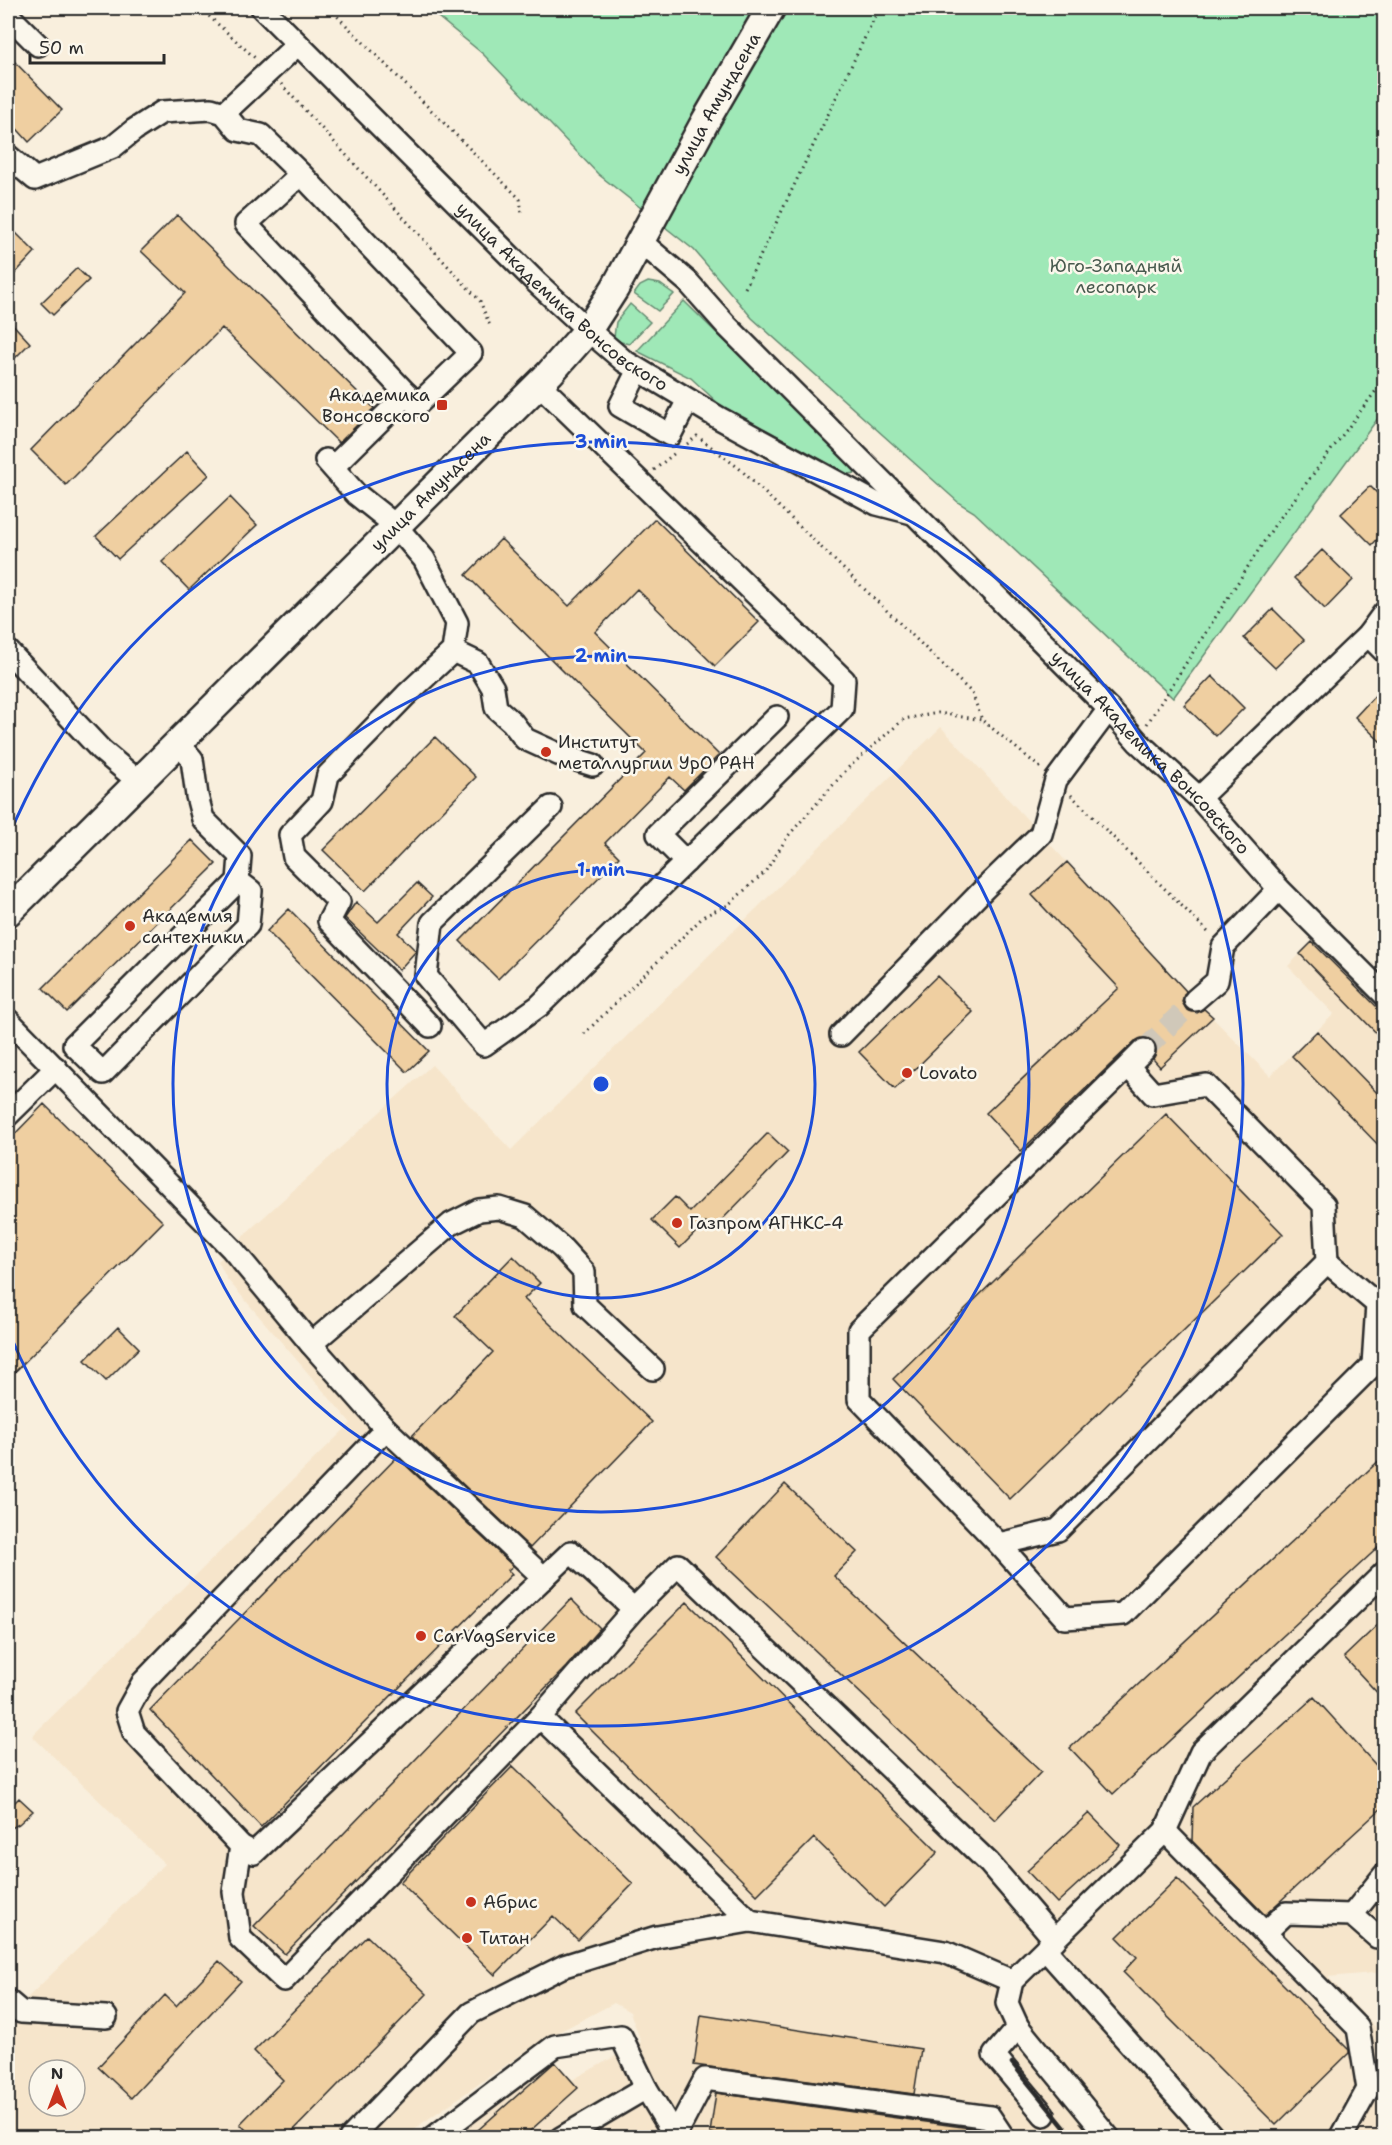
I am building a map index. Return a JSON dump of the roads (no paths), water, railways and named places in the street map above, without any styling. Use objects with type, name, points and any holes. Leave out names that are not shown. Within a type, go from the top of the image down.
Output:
[{"type":"main road","name":"улица Амундсена","points":[[8,912],[538,384],[588,330],[615,288],[706,120],[771,8]]},
{"type":"street","name":"улица Академика Вонсовского","points":[[262,8],[536,282],[588,330],[638,370],[877,504],[913,513]]},
{"type":"street","points":[[8,15],[38,45]]},
{"type":"street","points":[[224,113],[298,44]]},
{"type":"street","points":[[8,156],[35,179],[113,147],[162,112],[211,110],[224,113],[238,130],[261,135],[301,174],[471,353],[417,405],[246,224],[301,174]]},
{"type":"street","name":"улица Академика Вонсовского","points":[[640,242],[688,282],[727,326],[1109,709],[1138,742],[1199,798],[1279,890],[1384,994]]},
{"type":"street","points":[[638,370],[620,406],[670,435],[688,400]]},
{"type":"street","points":[[538,384],[844,680],[842,709],[539,1006],[484,1045],[426,976],[432,922],[551,807]]},
{"type":"street","points":[[407,394],[330,463],[356,494],[395,525],[424,559],[457,623],[453,651],[406,695],[328,775],[322,801],[290,835],[294,857],[339,902],[329,921],[430,1026]]},
{"type":"street","points":[[1199,798],[1368,634],[1384,613]]},
{"type":"street","points":[[1368,634],[1384,651]]},
{"type":"street","points":[[8,651],[101,750],[138,781]]},
{"type":"street","points":[[453,651],[478,663],[493,688],[496,708],[512,722],[525,739],[558,754],[593,765]]},
{"type":"street","points":[[841,1035],[1041,834],[1056,780],[1109,709]]},
{"type":"street","points":[[686,862],[658,834],[777,717]]},
{"type":"street","points":[[177,742],[192,759],[203,819],[240,856],[238,881],[74,1045],[103,1073],[248,925],[251,891],[238,881]]},
{"type":"street","points":[[1195,1000],[1217,981],[1223,947],[1279,890]]},
{"type":"street","points":[[8,1020],[232,1249],[386,1429],[544,1578]]},
{"type":"street","points":[[1128,1066],[1153,1094],[1206,1085],[1324,1205],[1327,1262],[1377,1304],[1373,1365],[1123,1614],[1065,1618],[999,1544],[859,1399],[859,1330],[1144,1050]]},
{"type":"street","points":[[8,1115],[56,1068]]},
{"type":"street","points":[[311,1344],[451,1224],[479,1210],[499,1208],[525,1216],[562,1248],[584,1272],[585,1305],[653,1369]]},
{"type":"street","points":[[999,1544],[1058,1530],[1327,1262]]},
{"type":"street","points":[[386,1429],[143,1683],[127,1711],[134,1733],[241,1846],[254,1853],[571,1552],[634,1609]]},
{"type":"street","points":[[241,1846],[234,1892],[240,1938],[284,1980],[540,1717],[634,1609],[678,1565],[989,1863],[1050,1945],[1214,2138]]},
{"type":"street","points":[[1109,2138],[1017,2027],[1007,2003],[1012,1981],[1166,1831],[1201,1752],[1384,1573]]},
{"type":"street","points":[[540,1717],[750,1921]]},
{"type":"street","points":[[1166,1831],[1358,2028],[1368,2089],[1341,2138]]},
{"type":"street","points":[[1352,1915],[1384,1875]]},
{"type":"street","points":[[1265,1933],[1286,1913],[1352,1915],[1377,1937],[1384,1931]]},
{"type":"street","points":[[350,2138],[471,2013],[564,1966],[657,1937],[750,1921],[945,1952],[1012,1981]]},
{"type":"street","points":[[8,2001],[21,2012],[106,2017]]},
{"type":"street","points":[[1017,2027],[994,2055],[1044,2115]]},
{"type":"street","points":[[433,2138],[555,2046],[621,2036],[646,2088],[675,2137]]},
{"type":"street","points":[[675,2137],[705,2079],[990,2117],[1004,2138]]},
{"type":"street","points":[[561,2138],[646,2088]]},
{"type":"tunnel","points":[[1144,1050],[1195,1000]]},
{"type":"railway","points":[[1012,2063],[1073,2138]]},
{"type":"place","name":"Академика Вонсовского","points":[[442,405]]},
{"type":"place","name":"Институт металлургии УрО РАН","points":[[546,752]]},
{"type":"place","name":"Академия сантехники","points":[[130,926]]},
{"type":"place","name":"Lovato","points":[[907,1073]]},
{"type":"place","name":"Газпром АГНКС-4","points":[[677,1223]]},
{"type":"place","name":"CarVagService","points":[[421,1636]]},
{"type":"place","name":"Абрис","points":[[471,1902]]},
{"type":"place","name":"Титан","points":[[467,1938]]},
{"type":"park label","name":"Юго-Западный лесопарк","points":[[1116,276]]}]
